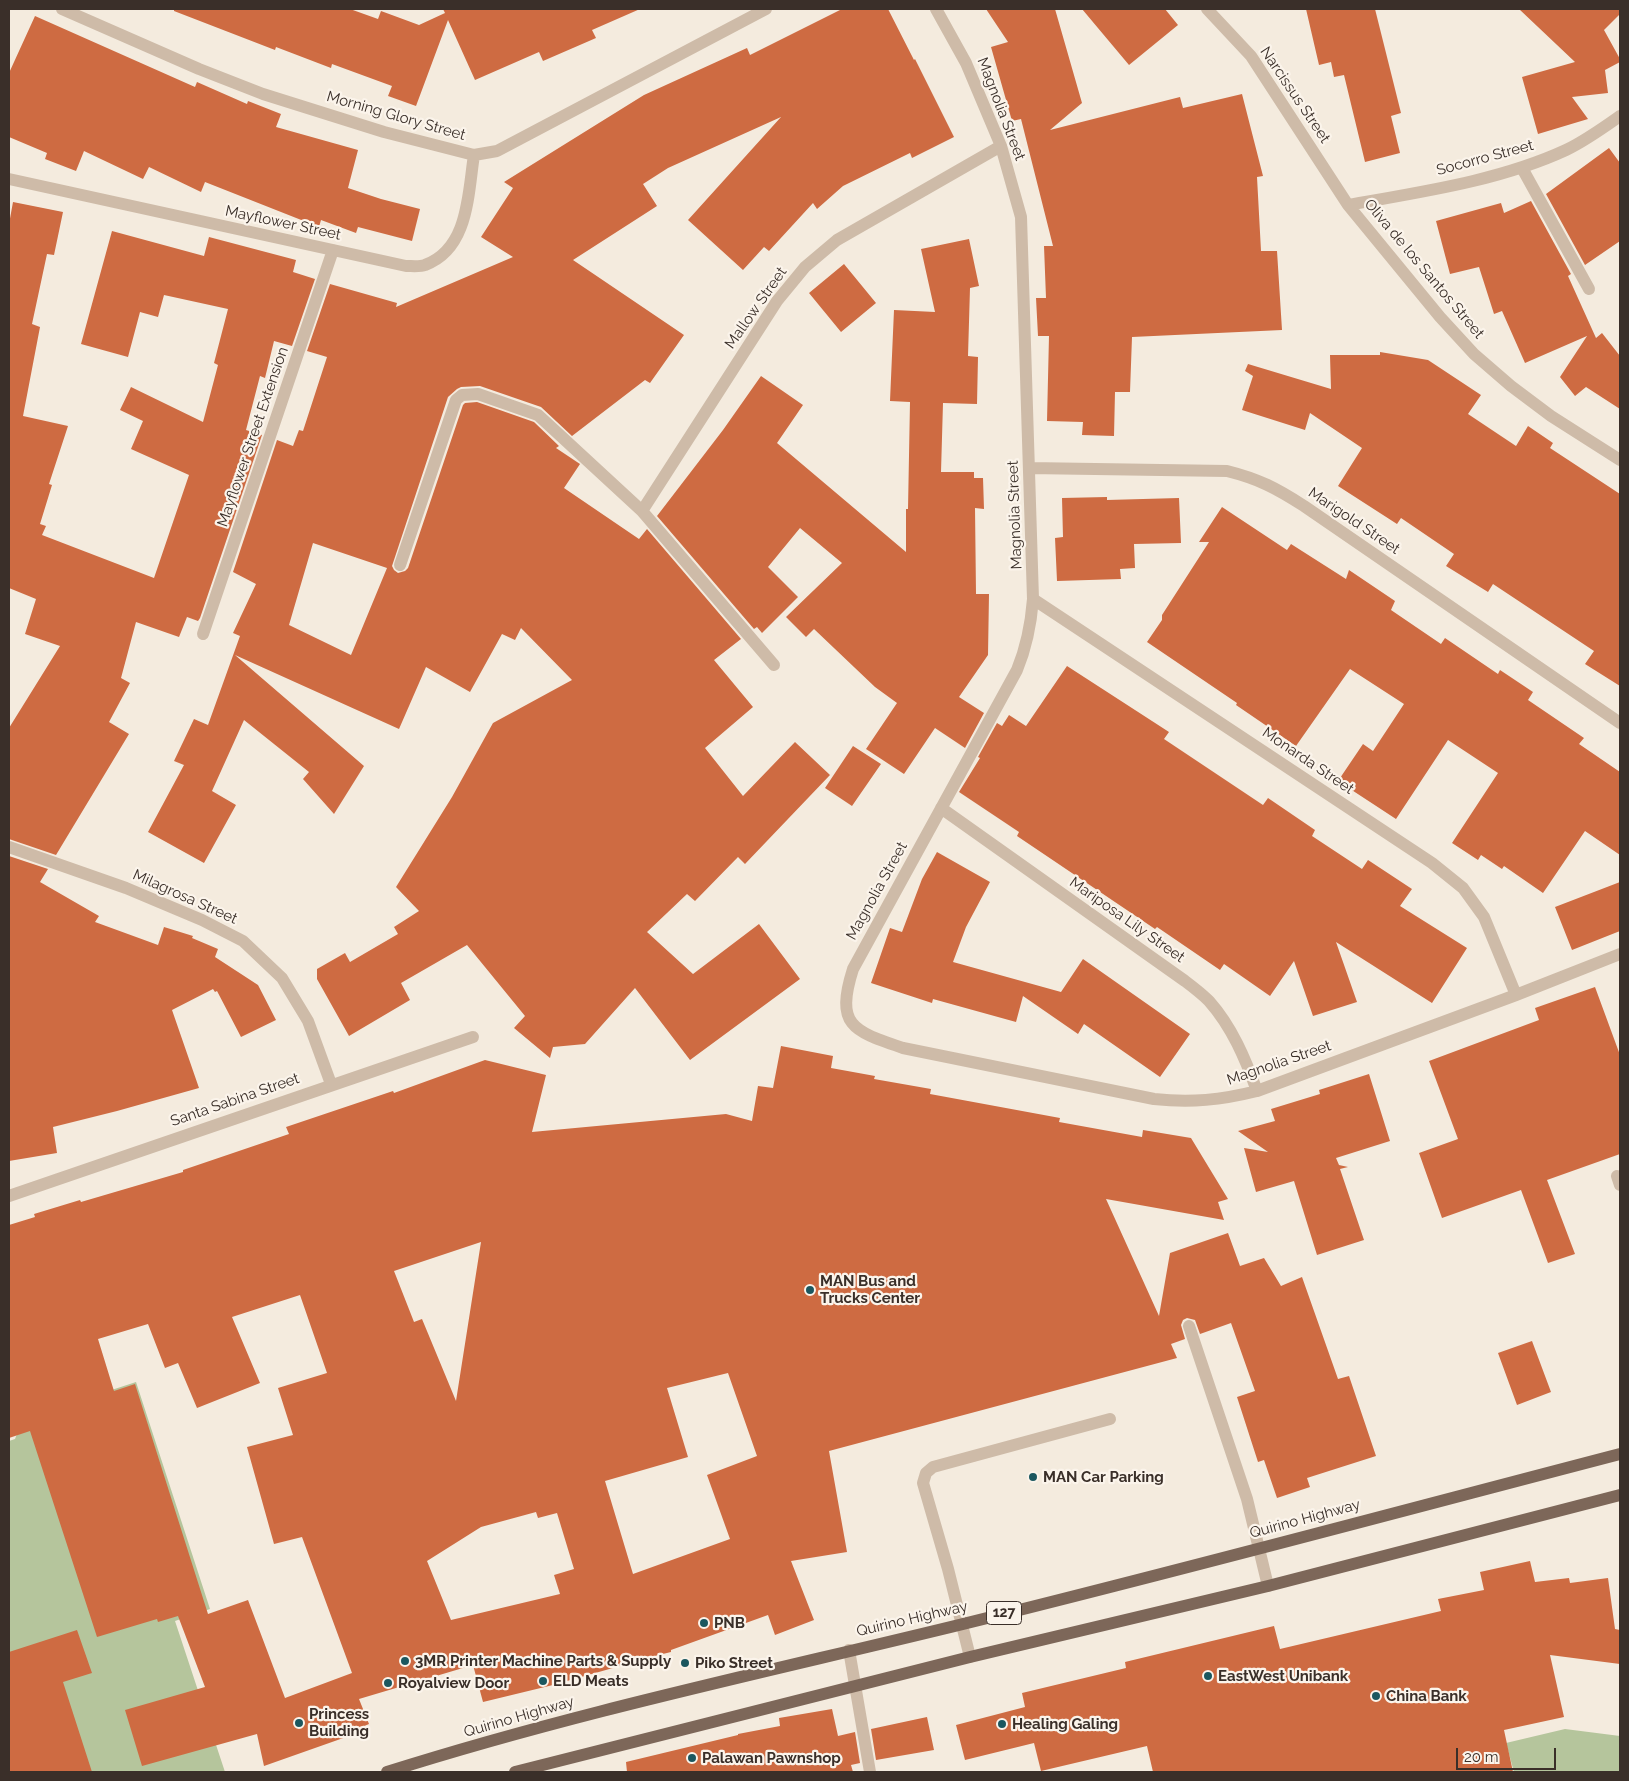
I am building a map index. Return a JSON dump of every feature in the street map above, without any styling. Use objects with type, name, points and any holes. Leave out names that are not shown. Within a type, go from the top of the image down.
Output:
[{"type":"main road","name":"Quirino Highway","points":[[387,1772],[613,1708],[962,1624],[1620,1454]]},
{"type":"main road","name":"127","points":[[515,1772],[970,1657],[1268,1586],[1620,1496]]},
{"type":"street","name":"Morning Glory Street","points":[[62,9],[199,69],[263,94],[384,132],[474,155],[497,151],[766,9]]},
{"type":"street","name":"Magnolia Street","points":[[936,9],[966,63],[1000,146],[1021,217],[1033,598],[1031,625],[1026,649],[1017,670],[852,969],[846,989],[845,1010],[852,1025],[871,1037],[903,1048],[1154,1099],[1182,1102],[1207,1101],[1257,1090],[1516,995],[1620,954]]},
{"type":"street","name":"Narcissus Street","points":[[1207,9],[1251,56],[1348,205]]},
{"type":"street","name":"Socorro Street","points":[[1348,205],[1475,180],[1522,168],[1567,150],[1620,116]]},
{"type":"street","name":"Mallow Street","points":[[642,511],[777,301],[805,267],[837,240],[1000,146]]},
{"type":"street","name":"Mayflower Street","points":[[9,179],[406,266],[424,266],[444,256],[455,240],[465,216],[474,155]]},
{"type":"street","points":[[1522,168],[1588,289]]},
{"type":"street","name":"Oliva de los Santos Street","points":[[1348,205],[1440,317],[1474,354],[1511,386],[1551,416],[1620,460]]},
{"type":"street","name":"Mayflower Street Extension","points":[[203,634],[333,250]]},
{"type":"street","points":[[400,565],[456,400],[462,395],[478,394],[538,415],[642,511],[774,666]]},
{"type":"street","name":"Marigold Street","points":[[1029,468],[1226,471],[1252,477],[1276,488],[1304,506],[1620,723]]},
{"type":"street","name":"Monarda Street","points":[[1033,598],[1432,863],[1457,883],[1463,888],[1484,917],[1516,995]]},
{"type":"street","name":"Mariposa Lily Street","points":[[941,808],[1185,981],[1208,1001],[1230,1029],[1244,1056],[1257,1090]]},
{"type":"street","name":"Milagrosa Street","points":[[9,847],[126,888],[202,920],[243,941],[282,978],[308,1021],[331,1084]]},
{"type":"street","name":"Santa Sabina Street","points":[[9,1196],[331,1084],[473,1037]]},
{"type":"street","points":[[1189,1326],[1247,1499],[1268,1586]]},
{"type":"street","points":[[970,1657],[923,1483],[926,1473],[933,1467],[1110,1420]]},
{"type":"street","points":[[849,1650],[870,1772]]},
{"type":"green space","points":[[136,1382],[210,1609],[175,1621],[225,1772],[9,1772],[9,1441],[15,1439],[23,1419]]},
{"type":"green space","points":[[1565,1729],[1620,1736],[1620,1772],[1514,1772],[1506,1743]]},
{"type":"building","points":[[174,9],[350,9],[378,19],[381,11],[419,25],[445,13],[443,9],[640,9],[592,30],[596,38],[543,61],[539,52],[475,80],[448,20],[416,106],[388,96],[392,86],[332,64],[331,68],[276,47],[275,50],[174,11]]},
{"type":"building","points":[[842,9],[888,9],[954,137],[912,158],[910,153],[843,186],[817,209],[813,203],[769,251],[764,247],[743,270],[688,220],[781,117],[668,168],[643,184],[657,206],[573,260],[684,335],[650,383],[645,380],[572,436],[541,407],[480,386],[457,389],[448,397],[392,566],[398,573],[408,568],[465,403],[477,402],[534,422],[559,446],[556,448],[580,464],[564,488],[639,539],[647,529],[741,639],[714,660],[753,707],[705,748],[743,796],[795,742],[830,775],[745,864],[738,857],[695,901],[687,894],[647,932],[693,974],[759,924],[800,979],[690,1060],[635,988],[585,1044],[553,1047],[550,1058],[514,1028],[525,1016],[467,945],[401,983],[410,1000],[349,1036],[317,979],[317,969],[345,953],[350,962],[398,934],[394,927],[419,911],[396,887],[452,797],[493,723],[572,680],[521,628],[515,640],[502,634],[470,692],[426,667],[399,729],[235,655],[364,766],[334,814],[303,779],[309,772],[244,720],[212,791],[236,805],[204,863],[148,832],[184,765],[174,761],[194,719],[208,725],[240,636],[233,633],[256,584],[233,572],[277,440],[293,446],[299,430],[303,431],[327,357],[307,351],[330,284],[397,303],[396,307],[513,257],[481,237],[513,188],[504,182],[644,95],[747,48],[750,55]],"holes":[[[313,543],[387,568],[351,655],[289,625]]]},
{"type":"building","points":[[986,9],[1055,9],[1082,103],[1050,130],[1180,97],[1183,108],[1242,94],[1263,176],[1257,177],[1261,251],[1277,251],[1282,330],[1132,337],[1130,392],[1115,392],[1114,436],[1082,435],[1083,422],[1047,421],[1049,336],[1038,336],[1036,298],[1046,298],[1044,246],[1053,246],[1021,119],[1012,121],[991,47],[1008,42]]},
{"type":"building","points":[[1082,9],[1165,9],[1178,25],[1129,65]]},
{"type":"building","points":[[1306,9],[1375,9],[1401,113],[1391,116],[1400,153],[1365,162],[1344,75],[1334,77],[1331,62],[1319,65]]},
{"type":"building","points":[[1519,9],[1620,9],[1620,14],[1604,30],[1620,59],[1620,62],[1605,70],[1608,93],[1572,97],[1588,119],[1538,134],[1522,77],[1575,62]]},
{"type":"building","points":[[35,16],[195,87],[197,82],[247,104],[248,101],[281,114],[276,127],[358,150],[348,188],[420,209],[412,241],[358,227],[356,233],[321,220],[319,227],[205,182],[201,192],[149,167],[143,179],[84,151],[76,171],[45,159],[47,153],[9,137],[9,73]]},
{"type":"building","points":[[1609,148],[1620,163],[1620,241],[1585,265],[1546,194]]},
{"type":"building","points":[[1531,201],[1571,274],[1568,276],[1596,338],[1602,333],[1620,356],[1620,409],[1586,387],[1575,396],[1560,377],[1587,336],[1525,363],[1502,311],[1494,314],[1479,267],[1450,274],[1436,221],[1501,203],[1504,213]]},
{"type":"building","points":[[13,202],[63,212],[54,255],[47,254],[32,324],[40,327],[23,416],[68,426],[49,484],[52,485],[40,524],[46,526],[42,535],[154,578],[189,475],[131,449],[143,421],[120,410],[131,387],[203,422],[218,365],[214,363],[228,309],[164,295],[158,317],[140,312],[128,357],[81,344],[112,231],[204,256],[209,237],[296,260],[293,272],[315,279],[292,346],[274,341],[265,378],[260,376],[246,430],[262,435],[200,618],[198,621],[187,617],[179,637],[136,622],[121,678],[130,683],[109,722],[129,734],[56,855],[9,839],[9,728],[60,646],[25,634],[36,599],[9,588],[9,224]]},
{"type":"building","points":[[969,239],[979,286],[970,288],[968,356],[978,357],[977,404],[943,403],[941,472],[974,472],[974,478],[983,478],[984,509],[975,508],[976,594],[989,594],[988,655],[959,697],[984,713],[965,748],[935,728],[904,774],[866,749],[897,703],[875,687],[814,629],[806,637],[786,617],[842,563],[800,528],[768,567],[798,597],[762,633],[757,627],[754,629],[657,516],[723,430],[761,376],[803,405],[777,443],[906,552],[910,402],[890,401],[894,310],[935,312],[921,249]]},
{"type":"building","points":[[844,264],[876,303],[841,332],[809,293]]},
{"type":"building","points":[[1380,352],[1428,360],[1481,395],[1468,414],[1516,446],[1528,426],[1553,443],[1550,448],[1620,494],[1620,686],[1585,664],[1594,651],[1493,584],[1488,592],[1446,566],[1454,554],[1401,518],[1397,524],[1338,486],[1362,448],[1310,413],[1305,430],[1242,410],[1253,376],[1245,371],[1248,364],[1331,389],[1330,355],[1380,355]]},
{"type":"building","points":[[1107,497],[1107,500],[1179,498],[1181,543],[1134,544],[1135,568],[1120,569],[1121,579],[1057,581],[1055,538],[1063,537],[1062,498]]},
{"type":"building","points":[[1222,507],[1287,550],[1291,544],[1346,579],[1349,570],[1395,601],[1391,610],[1441,644],[1445,638],[1498,674],[1500,670],[1533,692],[1528,700],[1584,738],[1579,744],[1620,772],[1620,855],[1585,831],[1543,893],[1504,866],[1502,869],[1481,855],[1478,860],[1452,843],[1498,773],[1448,740],[1396,819],[1338,781],[1363,744],[1373,751],[1404,704],[1350,669],[1296,746],[1147,642],[1209,542],[1199,542]]},
{"type":"building","points":[[1067,666],[1169,732],[1164,739],[1263,805],[1268,798],[1315,830],[1312,836],[1362,869],[1368,860],[1412,889],[1400,906],[1467,948],[1432,1003],[1336,942],[1357,1002],[1313,1016],[1294,961],[1270,996],[1224,964],[1220,970],[1157,927],[1155,929],[1017,836],[1019,832],[959,792],[980,758],[978,757],[997,723],[1002,726],[1009,715],[1026,726]]},
{"type":"building","points":[[853,746],[881,764],[852,806],[825,788]]},
{"type":"building","points":[[937,852],[990,882],[966,927],[953,962],[1061,992],[1083,959],[1190,1034],[1160,1077],[1084,1024],[1078,1034],[1023,996],[1016,1022],[933,999],[932,1003],[871,983],[890,928],[902,932],[922,879]]},
{"type":"building","points":[[9,856],[48,869],[40,882],[99,916],[95,922],[158,945],[164,927],[193,936],[192,938],[218,949],[215,957],[258,985],[276,1020],[241,1037],[217,991],[215,992],[213,989],[172,1010],[199,1088],[53,1127],[57,1153],[9,1161]]},
{"type":"building","points":[[1620,882],[1620,931],[1572,950],[1555,907]]},
{"type":"building","points":[[1595,987],[1620,1055],[1620,1154],[1547,1180],[1575,1254],[1548,1263],[1521,1190],[1442,1218],[1419,1153],[1458,1139],[1429,1061],[1539,1020],[1535,1008]]},
{"type":"building","points":[[781,1046],[833,1056],[831,1068],[875,1076],[874,1079],[931,1089],[930,1094],[1060,1118],[1059,1122],[1142,1137],[1143,1130],[1191,1138],[1228,1199],[1218,1202],[1224,1220],[1106,1199],[1159,1316],[1170,1253],[1228,1233],[1240,1266],[1264,1258],[1281,1286],[1302,1277],[1338,1379],[1349,1376],[1376,1456],[1307,1478],[1310,1487],[1277,1498],[1264,1460],[1258,1462],[1237,1397],[1255,1391],[1231,1323],[1200,1334],[1195,1320],[1187,1318],[1183,1320],[1181,1325],[1185,1339],[1171,1344],[1177,1358],[829,1451],[847,1552],[791,1561],[814,1620],[775,1635],[768,1615],[671,1650],[671,1652],[626,1663],[553,1685],[483,1702],[473,1665],[359,1699],[369,1724],[348,1733],[349,1736],[264,1766],[257,1734],[142,1766],[125,1710],[205,1687],[178,1616],[158,1622],[157,1619],[97,1637],[30,1431],[9,1438],[9,1225],[35,1217],[34,1214],[183,1172],[183,1170],[289,1134],[286,1127],[393,1091],[394,1093],[485,1060],[546,1075],[532,1132],[726,1114],[752,1121],[758,1086],[773,1088]],"holes":[[[481,1242],[456,1401],[422,1319],[414,1322],[394,1271]],[[300,1295],[327,1373],[278,1388],[293,1435],[247,1447],[274,1544],[302,1537],[352,1673],[285,1698],[248,1600],[208,1614],[135,1384],[114,1391],[98,1339],[148,1324],[165,1368],[178,1363],[197,1408],[260,1383],[232,1317]],[[728,1373],[757,1456],[707,1475],[730,1539],[633,1574],[605,1481],[688,1457],[667,1388]],[[536,1512],[538,1518],[557,1513],[574,1569],[554,1575],[560,1594],[451,1620],[427,1561],[481,1527]]]},
{"type":"building","points":[[1369,1074],[1390,1141],[1336,1158],[1339,1165],[1348,1167],[1340,1169],[1364,1240],[1317,1255],[1294,1181],[1256,1192],[1244,1148],[1268,1152],[1238,1131],[1275,1121],[1271,1109],[1320,1094],[1319,1090]]},
{"type":"building","points":[[1532,1341],[1551,1392],[1517,1405],[1498,1353]]},
{"type":"building","points":[[1530,1561],[1535,1582],[1569,1578],[1570,1583],[1608,1578],[1615,1629],[1620,1630],[1620,1664],[1550,1655],[1564,1717],[1504,1730],[1513,1772],[1153,1772],[1147,1746],[1041,1771],[1034,1743],[965,1760],[956,1725],[1025,1707],[1022,1693],[1126,1668],[1125,1662],[1274,1626],[1280,1649],[1441,1611],[1438,1599],[1484,1590],[1480,1572]]},
{"type":"building","points":[[77,1630],[92,1673],[63,1682],[92,1772],[9,1772],[9,1652]]},
{"type":"building","points":[[832,1709],[838,1736],[855,1732],[860,1763],[851,1765],[853,1772],[627,1772],[626,1762],[738,1734],[780,1726],[779,1718]]},
{"type":"building","points":[[927,1717],[934,1750],[876,1760],[871,1729]]},
{"type":"place","name":"MAN Bus and Trucks Center","points":[[810,1290]]},
{"type":"place","name":"MAN Car Parking","points":[[1033,1477]]},
{"type":"place","name":"PNB","points":[[704,1623]]},
{"type":"place","name":"3MR Printer Machine Parts & Supply","points":[[405,1661]]},
{"type":"place","name":"Piko Street","points":[[685,1663]]},
{"type":"place","name":"EastWest Unibank","points":[[1208,1676]]},
{"type":"place","name":"ELD Meats","points":[[543,1681]]},
{"type":"place","name":"Royalview Door","points":[[388,1683]]},
{"type":"place","name":"China Bank","points":[[1376,1696]]},
{"type":"place","name":"Princess Building","points":[[299,1723]]},
{"type":"place","name":"Healing Galing","points":[[1002,1724]]},
{"type":"place","name":"Palawan Pawnshop","points":[[692,1758]]}]
